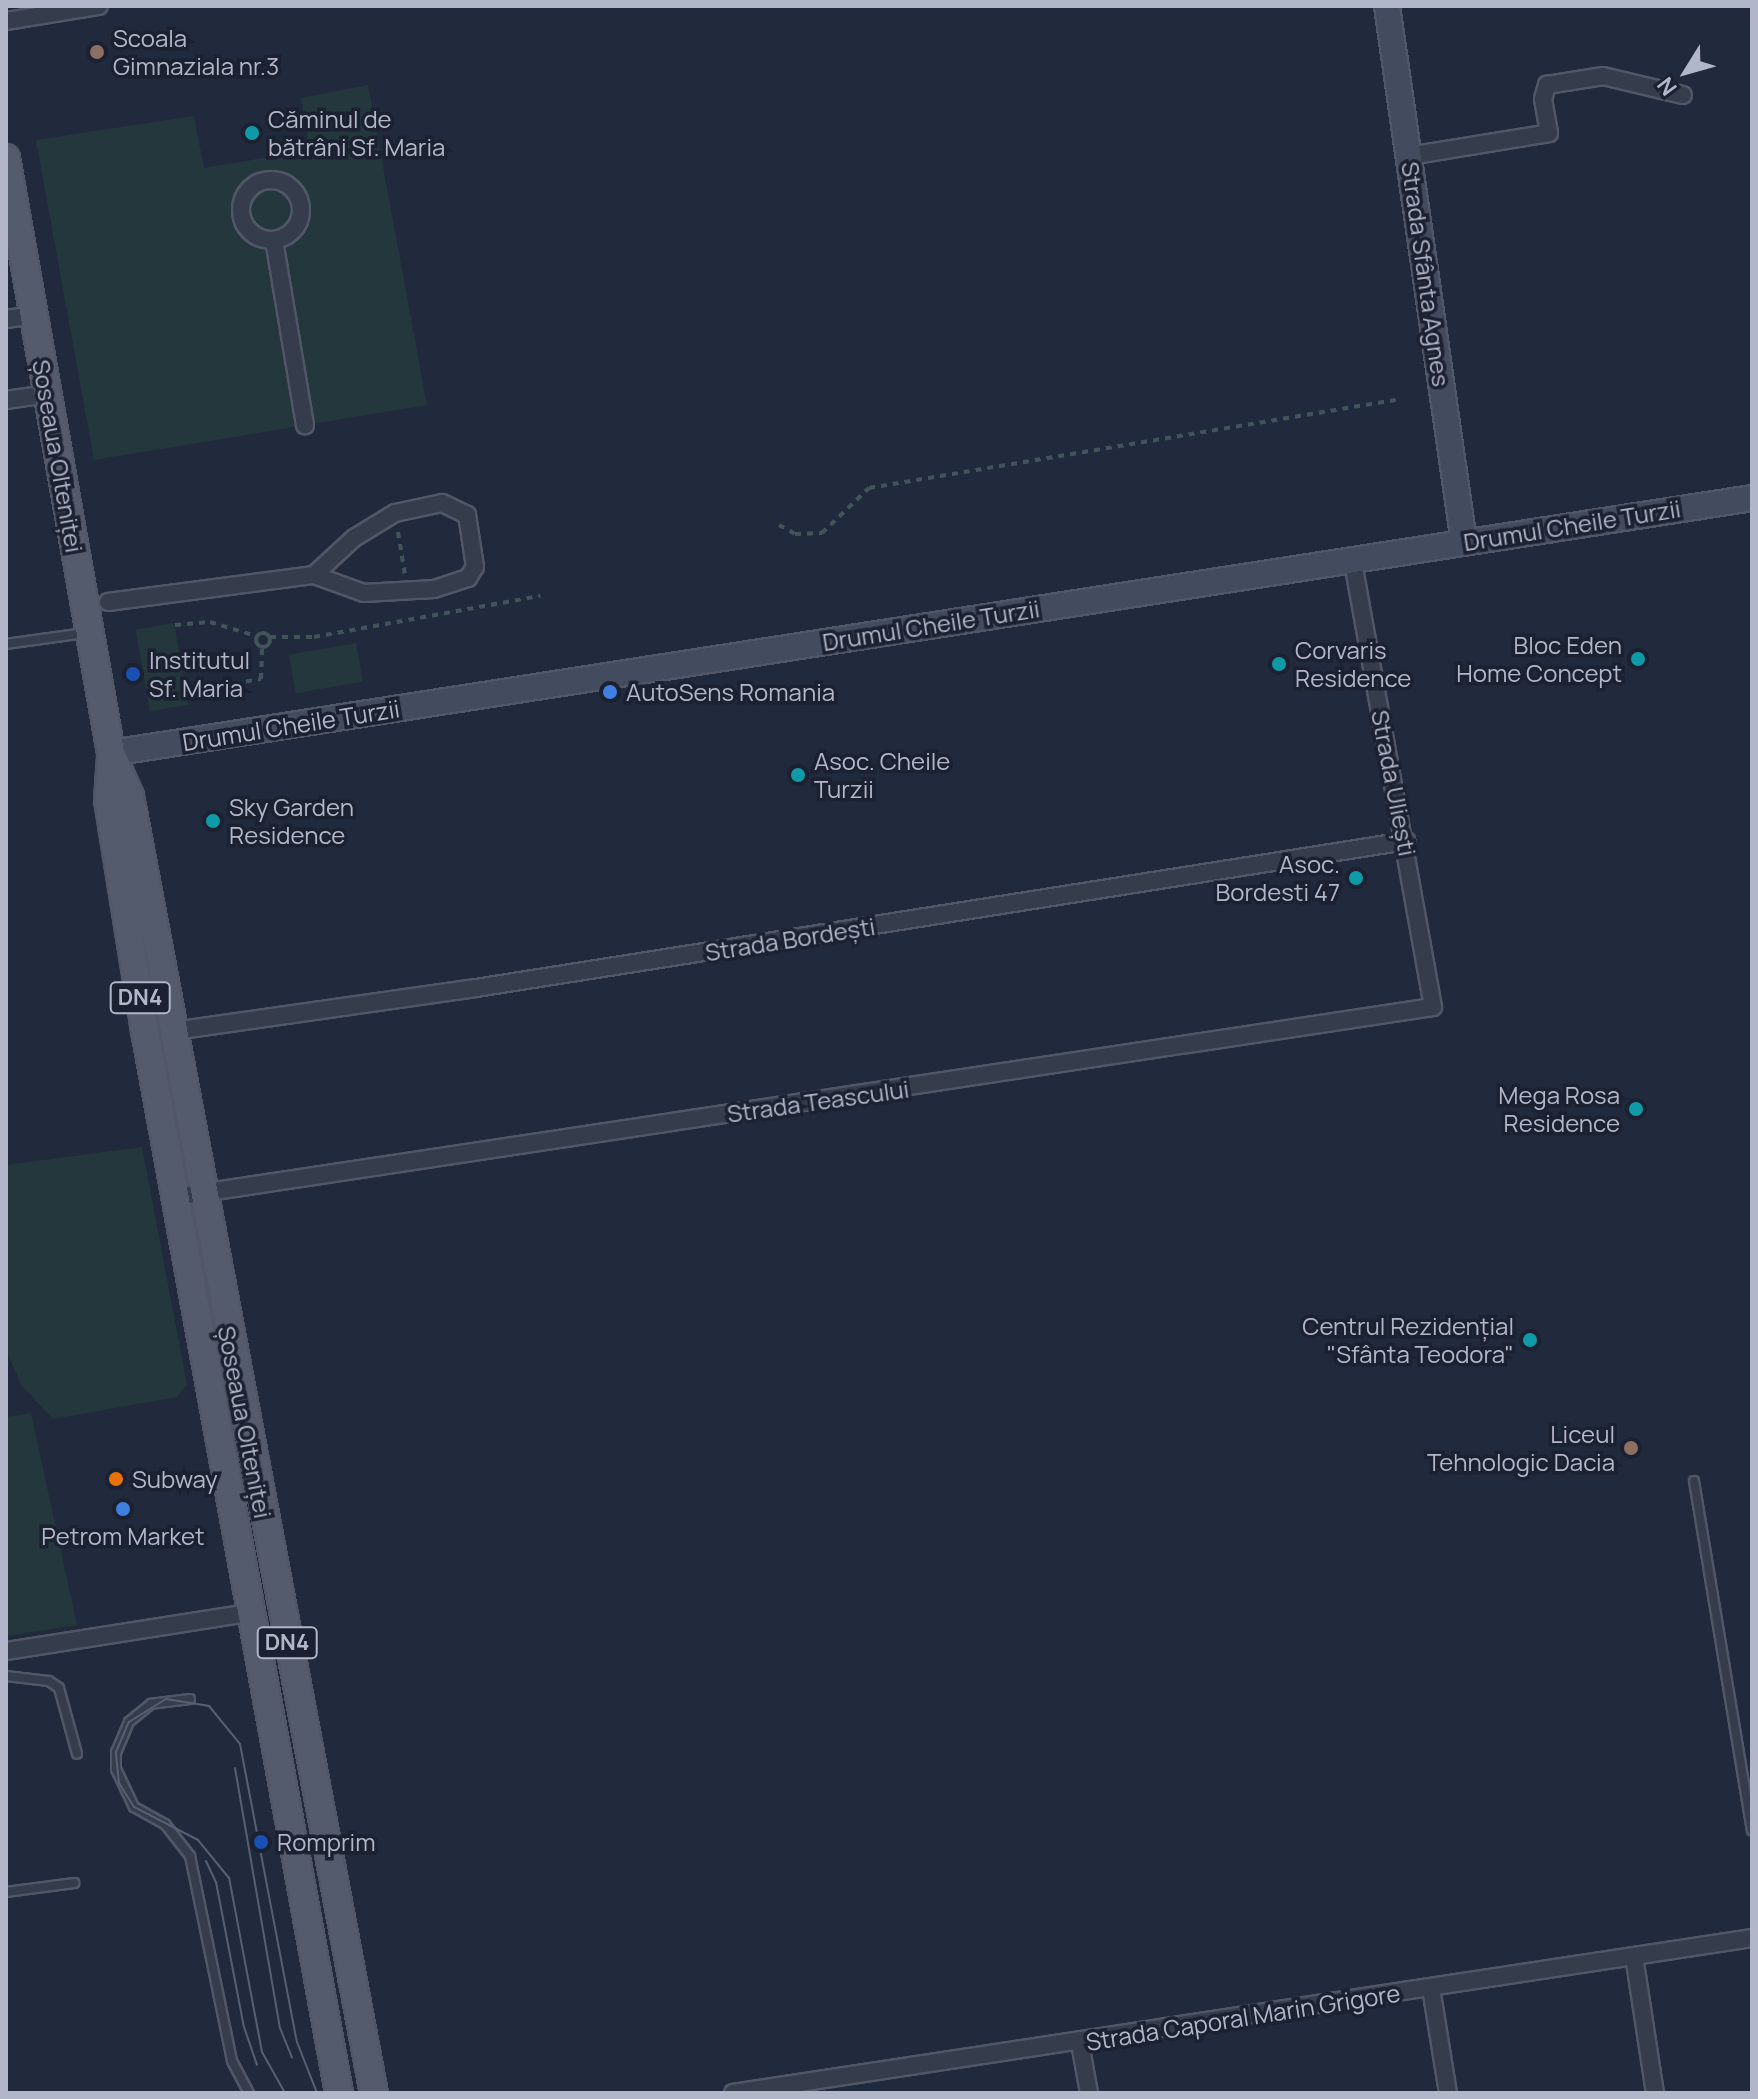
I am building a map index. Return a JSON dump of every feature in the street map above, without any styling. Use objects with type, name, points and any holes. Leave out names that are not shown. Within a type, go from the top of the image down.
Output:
[{"type":"main road","name":"Șoseaua Olteniței","points":[[6,158],[111,753],[130,796],[374,2093]]},
{"type":"main road","name":"Șoseaua Olteniței","points":[[111,753],[108,800],[175,1197],[339,2093]]},
{"type":"street","points":[[6,21],[99,6]]},
{"type":"street","name":"Strada Sfânta Agnes","points":[[1387,6],[1464,542]]},
{"type":"street","points":[[1409,156],[1549,133],[1547,85],[1618,77],[1683,95]]},
{"type":"street","points":[[274,240],[305,425]]},
{"type":"street","points":[[6,319],[33,315]]},
{"type":"street","points":[[6,400],[47,394]]},
{"type":"street","name":"Drumul Cheile Turzii","points":[[111,753],[1752,498]]},
{"type":"street","points":[[108,602],[314,575],[364,593],[408,593],[458,583],[468,578],[475,558],[467,515],[460,507],[442,503],[395,513],[354,538],[314,575]]},
{"type":"street","name":"Strada Uliești","points":[[1352,559],[1406,841],[1433,1007]]},
{"type":"street","name":"Strada Bordești","points":[[174,1031],[491,986],[1406,841]]},
{"type":"street","name":"Strada Teascului","points":[[175,1197],[1433,1007]]},
{"type":"street","points":[[6,1651],[249,1613]]},
{"type":"street","name":"Strada Caporal Marin Grigore","points":[[733,2093],[1080,2043],[1752,1938]]},
{"type":"street","points":[[1634,1956],[1655,2093]]},
{"type":"street","points":[[1431,1988],[1448,2093]]},
{"type":"street","points":[[1080,2043],[1089,2093]]},
{"type":"lane","points":[[6,644],[89,632]]},
{"type":"lane","points":[[1694,1481],[1752,1830]]},
{"type":"lane","points":[[6,1676],[49,1681],[59,1688],[77,1754]]},
{"type":"lane","points":[[190,1699],[166,1699],[141,1710],[129,1722],[116,1752],[125,1796],[165,1824],[195,1870],[232,2061],[249,2093]]},
{"type":"lane","points":[[6,1892],[74,1883]]},
{"type":"path","points":[[779,525],[795,534],[822,533],[869,488],[1401,399]]},
{"type":"path","points":[[395,513],[412,616]]},
{"type":"path","points":[[256,636],[262,632],[270,637],[314,637],[412,616],[540,596]]},
{"type":"path","points":[[175,625],[210,622],[256,636],[262,647],[261,679],[187,692]]},
{"type":"path","points":[[262,647],[270,637]]},
{"type":"shaded area","points":[[368,85],[427,405],[94,460],[36,140],[194,116],[204,168],[310,150],[301,98]]},
{"type":"shaded area","points":[[174,623],[188,705],[150,712],[136,630]]},
{"type":"shaded area","points":[[356,643],[363,681],[296,693],[289,655]]},
{"type":"shaded area","points":[[142,1147],[187,1384],[177,1397],[53,1419],[22,1386],[6,1350],[6,1165]]},
{"type":"shaded area","points":[[31,1413],[77,1625],[6,1636],[6,1417]]},
{"type":"tram line","points":[[285,2093],[262,2052],[229,1878],[198,1840],[134,1807],[119,1783],[116,1752],[129,1722],[166,1699],[209,1706],[240,1744],[297,2042],[317,2093]]},
{"type":"tram line","points":[[235,1768],[280,2028],[292,2058]]},
{"type":"tram line","points":[[206,1861],[216,1882],[244,2027],[257,2065]]},
{"type":"place","name":"Scoala Gimnaziala nr.3","points":[[97,52]]},
{"type":"place","name":"Căminul de bătrâni Sf. Maria","points":[[252,133]]},
{"type":"place","name":"Bloc Eden Home Concept","points":[[1638,659]]},
{"type":"place","name":"Corvaris Residence","points":[[1279,664]]},
{"type":"place","name":"Institutul Sf. Maria","points":[[133,674]]},
{"type":"place","name":"AutoSens Romania","points":[[610,692]]},
{"type":"place","name":"Asoc. Cheile Turzii","points":[[798,775]]},
{"type":"place","name":"Sky Garden Residence","points":[[213,821]]},
{"type":"place","name":"Asoc. Bordesti 47","points":[[1356,878]]},
{"type":"place","name":"Mega Rosa Residence","points":[[1636,1109]]},
{"type":"place","name":"Centrul Rezidențial \"Sfânta Teodora\"","points":[[1530,1340]]},
{"type":"place","name":"Liceul Tehnologic Dacia","points":[[1631,1448]]},
{"type":"place","name":"Subway","points":[[116,1479]]},
{"type":"place","name":"Petrom Market","points":[[123,1509]]},
{"type":"place","name":"Romprim","points":[[261,1842]]}]
